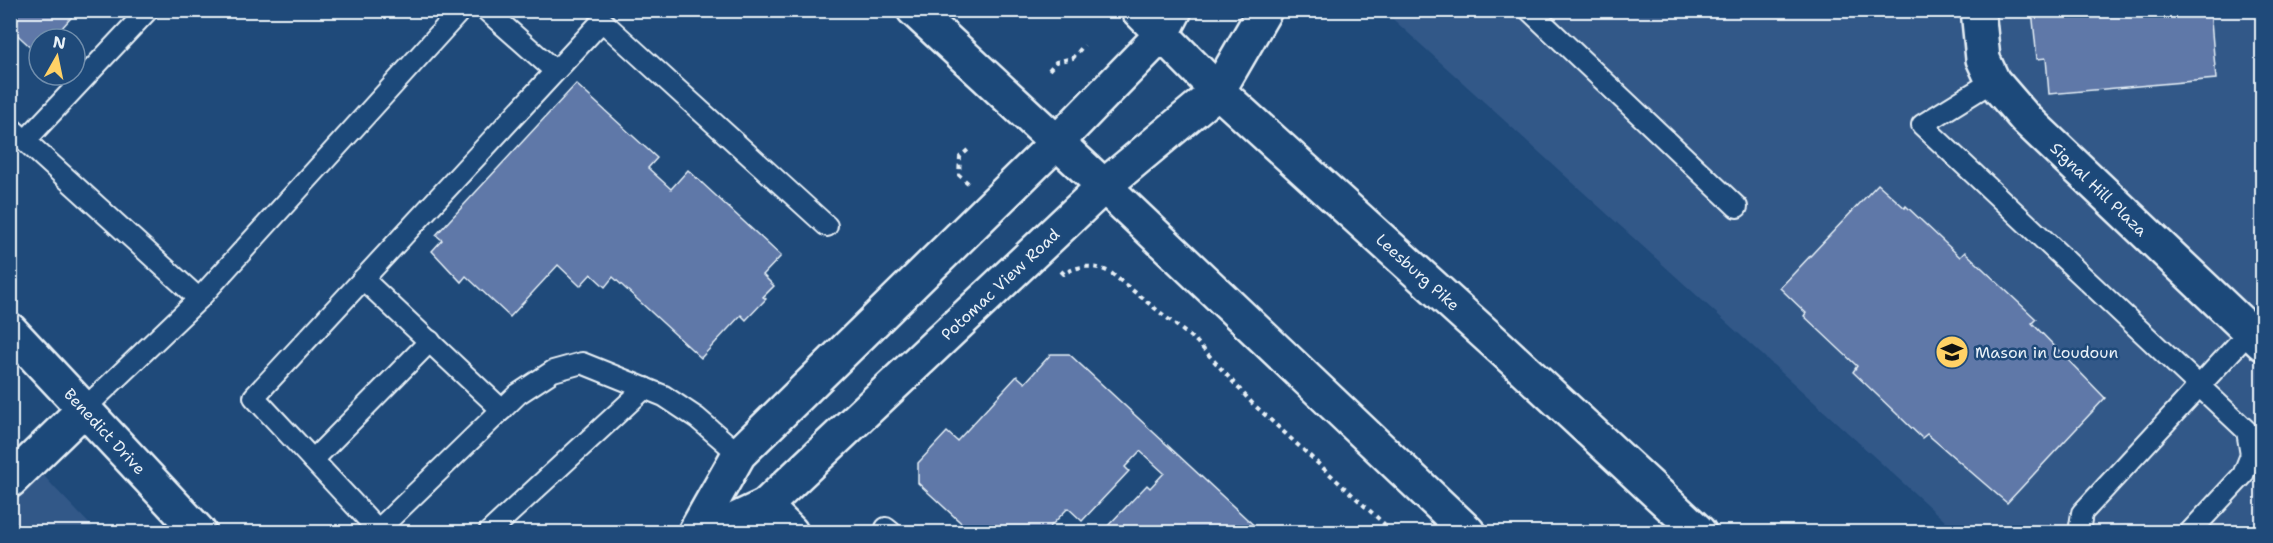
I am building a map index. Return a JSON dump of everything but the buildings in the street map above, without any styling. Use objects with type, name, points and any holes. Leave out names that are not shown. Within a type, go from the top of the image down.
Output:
[{"type":"main road","points":[[914,10],[1104,186],[1464,530]]},
{"type":"main road","name":"Leesburg Pike","points":[[1138,10],[1169,22],[1218,91],[1513,358],[1699,532]]},
{"type":"main road","name":"Potomac View Road","points":[[709,532],[765,506],[1104,186],[1218,91],[1265,10]]},
{"type":"main road","name":"Signal Hill Plaza","points":[[1978,10],[1983,59],[1993,81],[2025,118],[2256,338]]},
{"type":"main road","points":[[695,532],[740,454],[1057,142],[1169,22]]},
{"type":"main road","name":"Benedict Drive","points":[[10,330],[199,532]]},
{"type":"main road","points":[[10,481],[84,409]]},
{"type":"main road","points":[[765,506],[791,532]]},
{"type":"lane","points":[[26,140],[148,10]]},
{"type":"lane","points":[[84,409],[199,299],[461,10]]},
{"type":"lane","points":[[486,10],[555,71]]},
{"type":"lane","points":[[1529,10],[1737,207]]},
{"type":"lane","points":[[740,454],[697,418],[664,396],[582,363],[553,371],[518,394],[378,532],[254,397],[602,21],[827,226]]},
{"type":"lane","points":[[1993,81],[1922,125],[2247,431],[2251,455],[2243,475],[2190,532]]},
{"type":"lane","points":[[10,127],[199,299]]},
{"type":"lane","points":[[363,279],[502,410]]},
{"type":"lane","points":[[2079,532],[2082,513],[2198,385],[2256,338]]},
{"type":"lane","points":[[313,460],[430,341]]},
{"type":"lane","points":[[489,532],[645,388]]},
{"type":"path","points":[[1049,69],[1056,62],[1072,58],[1084,45]]},
{"type":"path","points":[[968,183],[959,175],[960,157],[969,149]]},
{"type":"path","points":[[1064,274],[1081,267],[1102,268],[1111,273],[1197,342],[1252,403],[1393,532]]},
{"type":"shaded area","points":[[1384,11],[2262,11],[2262,532],[1957,532]]},
{"type":"shaded area","points":[[10,437],[53,486],[97,532],[11,532]]},
{"type":"place","name":"Mason in Loudoun","points":[[1952,352]]}]
